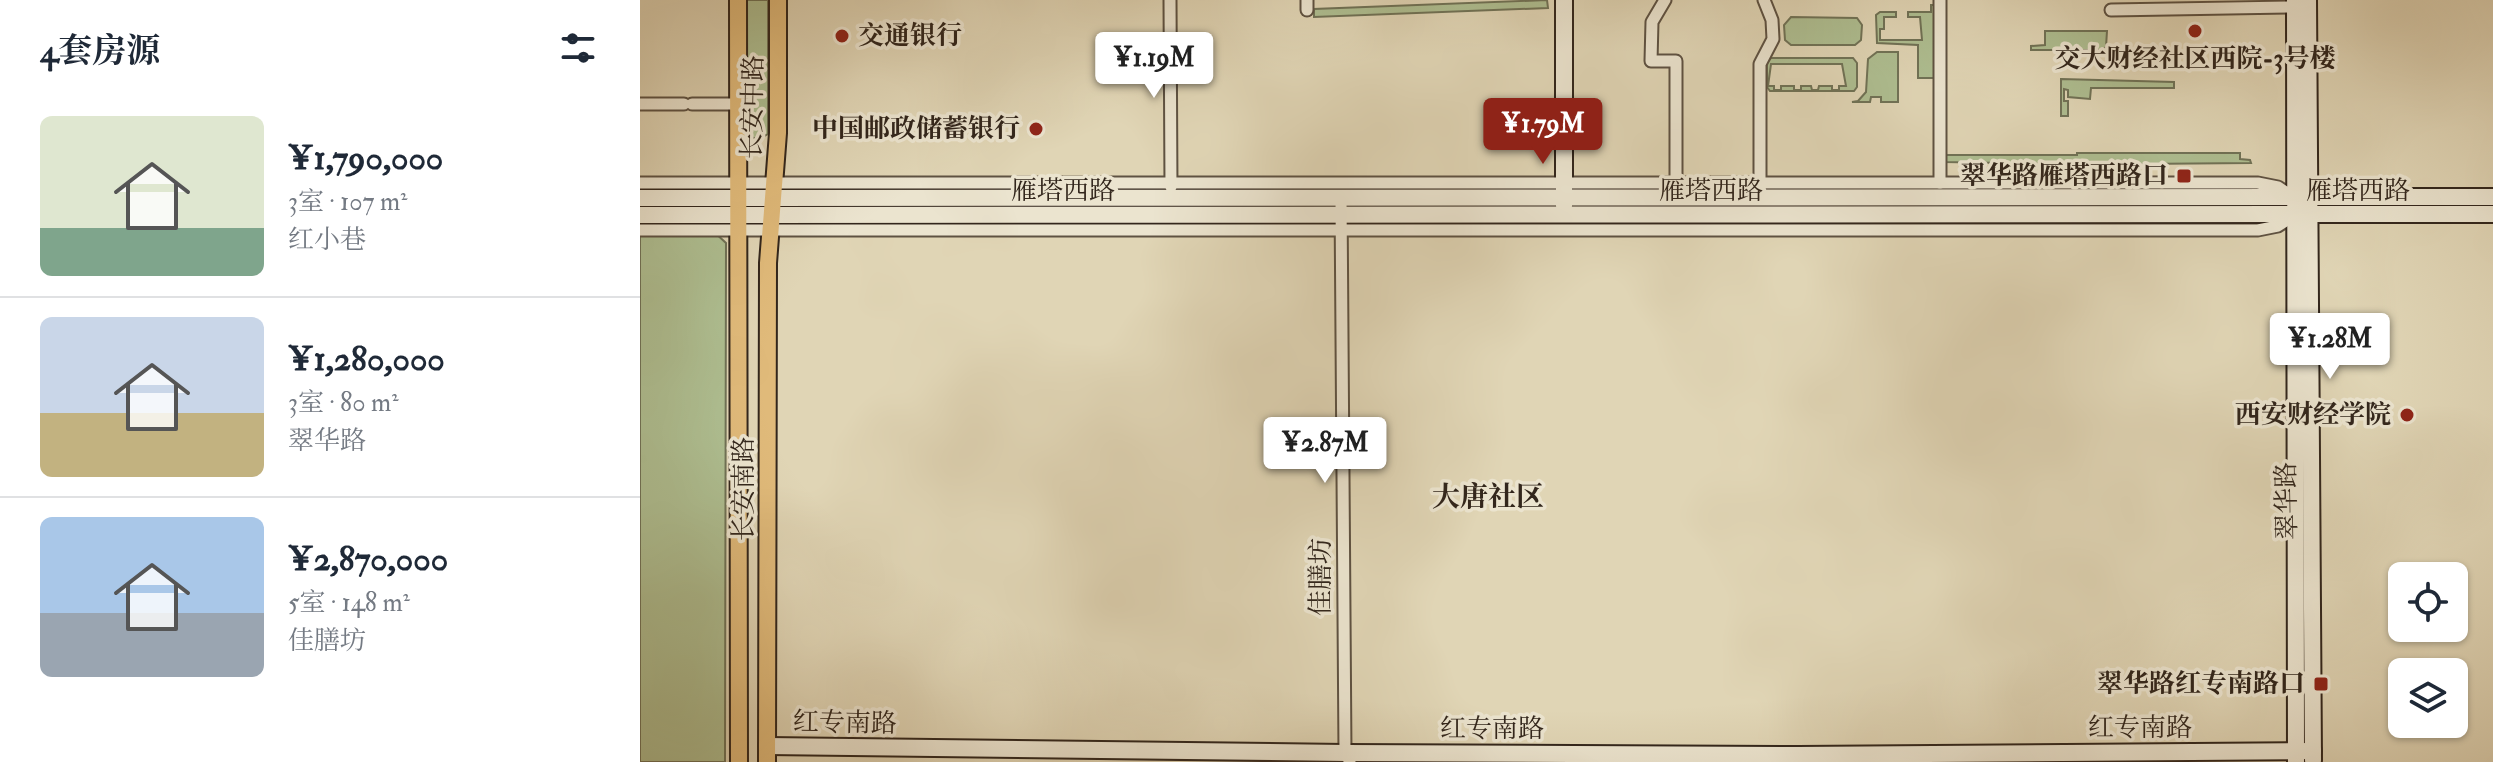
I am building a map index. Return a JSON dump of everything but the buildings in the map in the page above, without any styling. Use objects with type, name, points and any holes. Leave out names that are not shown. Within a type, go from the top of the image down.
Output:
[{"type":"main road","name":"长安中路","points":[[738,0],[740,222]]},
{"type":"main road","name":"长安中路","points":[[770,222],[778,133],[778,0]]},
{"type":"main road","points":[[1564,0],[1564,199]]},
{"type":"main road","name":"翠华路","points":[[2300,2],[2313,756]]},
{"type":"main road","name":"雁塔西路","points":[[640,198],[739,190],[1171,190],[1341,214]]},
{"type":"main road","name":"雁塔西路","points":[[2302,206],[2493,197]]},
{"type":"main road","name":"雁塔西路","points":[[640,215],[770,222],[1341,214],[1564,199],[2302,206],[2493,214]]},
{"type":"main road","name":"翠华路","points":[[2296,756],[2302,206]]},
{"type":"main road","name":"长安南路","points":[[739,762],[740,222]]},
{"type":"main road","name":"长安南路","points":[[767,754],[770,222]]},
{"type":"main road","name":"红专南路","points":[[767,754],[1347,758],[2313,756]]},
{"type":"street","points":[[1170,0],[1171,190],[1564,199],[1676,183],[2258,183],[2278,187],[2302,206],[2278,226],[2258,230],[1341,214]]},
{"type":"street","points":[[1665,0],[1652,22],[1651,61],[1676,61],[1676,183]]},
{"type":"street","points":[[1760,183],[1760,64],[1773,39],[1772,20],[1764,0]]},
{"type":"street","points":[[1940,0],[1940,183]]},
{"type":"street","points":[[2111,10],[2300,2]]},
{"type":"street","points":[[640,104],[738,104]]},
{"type":"street","points":[[640,183],[739,190]]},
{"type":"street","name":"佳膳坊","points":[[1341,214],[1347,758]]},
{"type":"street","points":[[640,230],[740,222]]},
{"type":"green space","points":[[744,0],[768,0],[768,134],[759,139],[745,136]]},
{"type":"green space","points":[[1547,0],[1548,8],[1314,17],[1314,9]]},
{"type":"green space","points":[[1931,5],[1935,5],[1935,78],[1918,78],[1918,45],[1877,43],[1876,15],[1896,12],[1896,17],[1884,17],[1880,40],[1922,40],[1920,17],[1908,17],[1908,12],[1931,12]]},
{"type":"green space","points":[[1791,17],[1857,18],[1862,25],[1861,40],[1855,45],[1791,45],[1785,40],[1784,25]]},
{"type":"green space","points":[[2045,31],[2107,31],[2106,47],[2102,50],[2031,50],[2031,46],[2045,45]]},
{"type":"green space","points":[[1877,52],[1898,52],[1898,102],[1881,102],[1881,97],[1871,97],[1870,102],[1852,102],[1858,101],[1866,92],[1868,59]]},
{"type":"green space","points":[[1771,58],[1853,58],[1857,63],[1857,87],[1854,91],[1770,91],[1767,87],[1767,63]],"holes":[[[1771,64],[1842,64],[1846,86],[1839,86],[1839,90],[1832,90],[1832,86],[1819,86],[1818,90],[1812,90],[1811,86],[1801,86],[1801,90],[1794,90],[1794,86],[1781,86],[1781,90],[1774,90],[1774,86],[1768,86]]]},
{"type":"green space","points":[[2061,79],[2174,82],[2174,88],[2091,88],[2090,99],[2068,97],[2068,90],[2064,89],[2068,116],[2061,116]]},
{"type":"green space","points":[[2240,153],[2240,159],[2250,160],[2251,163],[2123,162],[2105,165],[2072,161],[2058,164],[1944,162],[1944,155]]},
{"type":"green space","points":[[1916,220],[2263,220],[2263,227],[1916,227]]},
{"type":"green space","points":[[640,231],[713,231],[726,243],[725,762],[640,762]]},
{"type":"place","name":"交大财经社区西院-3号楼","points":[[2195,31]]},
{"type":"place","name":"交通银行","points":[[842,36]]},
{"type":"place","name":"中国邮政储蓄银行","points":[[1036,129]]},
{"type":"place","name":"翠华路雁塔西路口","points":[[2184,176]]},
{"type":"place","name":"西安财经学院","points":[[2407,415]]},
{"type":"place","name":"翠华路红专南路口","points":[[2321,684]]},
{"type":"district","name":"大唐社区","points":[[1488,497]]}]
